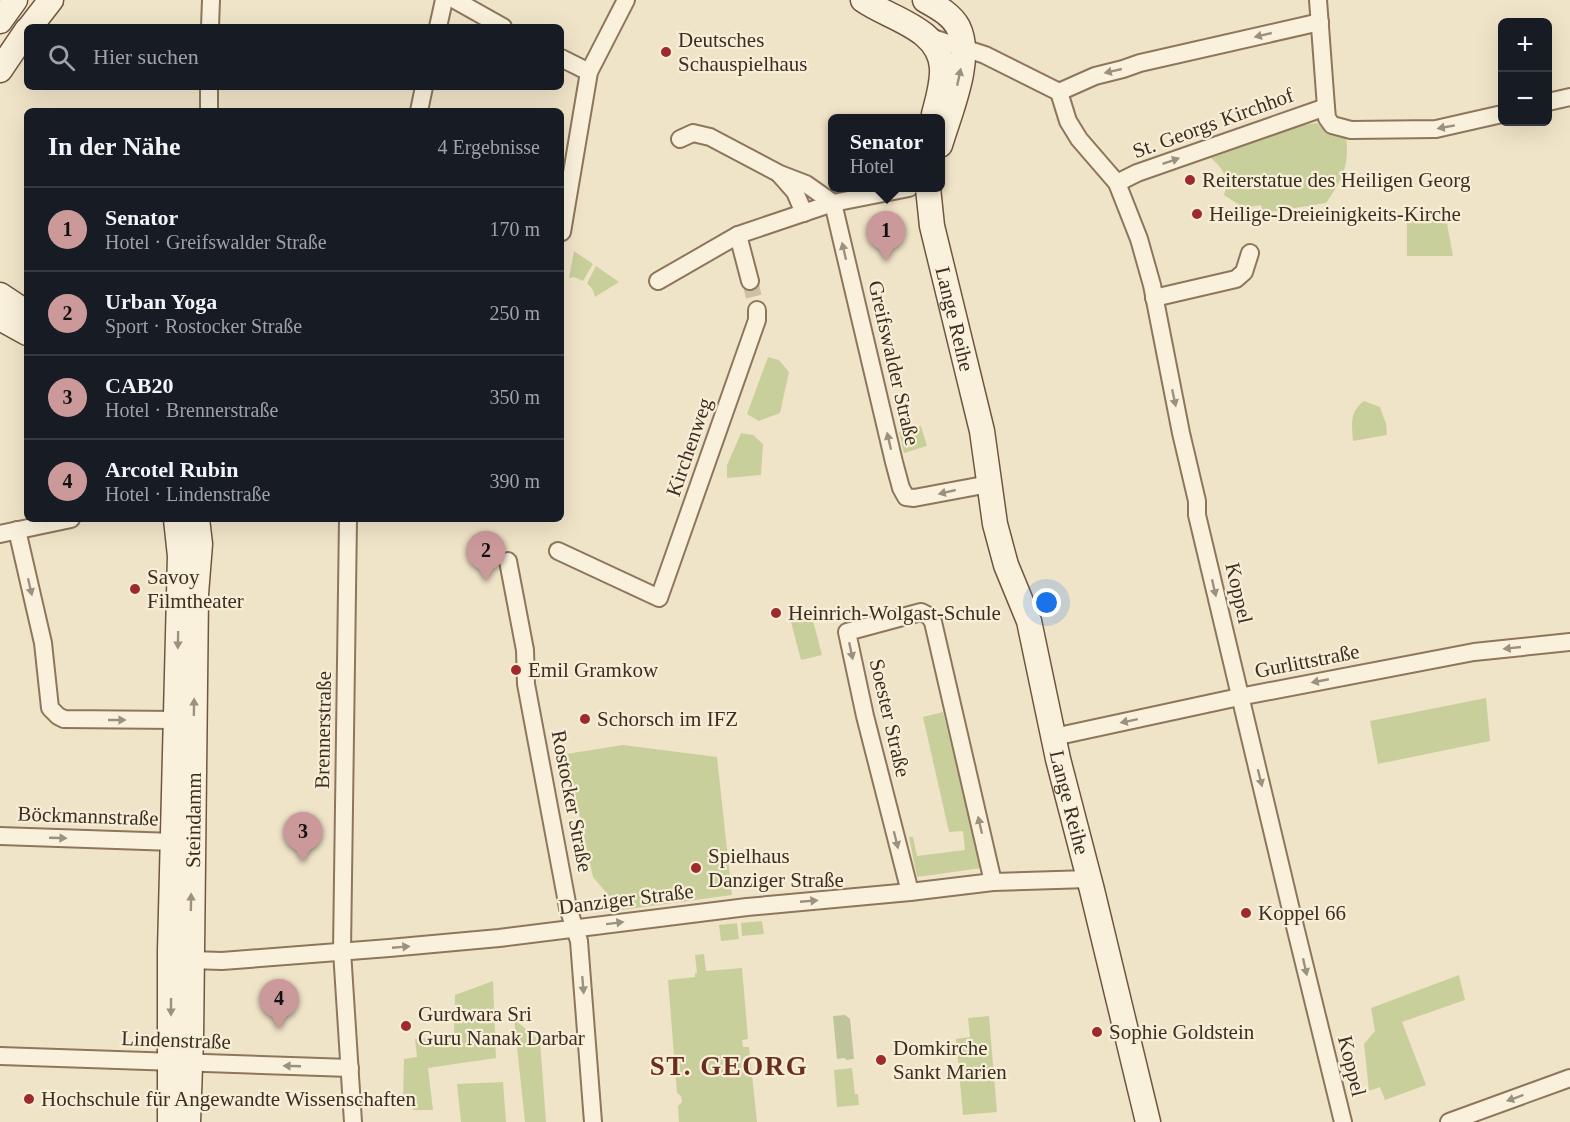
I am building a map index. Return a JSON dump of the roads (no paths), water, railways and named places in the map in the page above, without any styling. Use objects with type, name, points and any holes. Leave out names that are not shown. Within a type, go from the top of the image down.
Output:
[{"type":"street","points":[[0,21],[15,0]]},
{"type":"street","points":[[29,24],[39,0]]},
{"type":"street","points":[[31,24],[51,0]]},
{"type":"street","points":[[210,24],[211,0]]},
{"type":"street","points":[[439,24],[444,0]]},
{"type":"street","points":[[455,0],[498,24]]},
{"type":"street","points":[[564,220],[589,72],[626,0]]},
{"type":"street","points":[[863,0],[927,36],[985,55],[1059,92],[1086,79],[1140,63],[1320,22]]},
{"type":"street","points":[[886,0],[901,21]]},
{"type":"street","points":[[925,0],[951,18],[961,35],[963,48],[958,86],[945,129]]},
{"type":"street","points":[[1318,0],[1327,118],[1332,125],[1351,130],[1436,129],[1498,115]]},
{"type":"street","points":[[0,70],[24,34]]},
{"type":"street","points":[[927,36],[938,52],[942,67],[941,84],[934,114]]},
{"type":"street","points":[[564,60],[589,72]]},
{"type":"street","points":[[209,90],[209,108]]},
{"type":"street","points":[[420,108],[423,90]]},
{"type":"street","name":"Koppel","points":[[1059,92],[1068,121],[1079,139],[1117,183],[1139,239],[1154,298],[1197,501],[1197,514],[1239,697],[1342,1122]]},
{"type":"street","points":[[1552,101],[1570,97]]},
{"type":"street","name":"St. Georgs Kirchhof","points":[[1117,183],[1137,173],[1326,107]]},
{"type":"street","points":[[680,139],[689,134],[704,135],[780,174],[806,184],[833,203]]},
{"type":"street","points":[[780,174],[795,192],[804,213]]},
{"type":"street","points":[[658,281],[738,235],[833,203],[889,192]]},
{"type":"street","name":"Lange Reihe","points":[[928,192],[932,226],[982,432],[995,524],[1006,565],[1029,621],[1054,737],[1148,1122]]},
{"type":"street","name":"Greifswalder Straße","points":[[833,203],[901,488],[906,497],[914,498],[988,484]]},
{"type":"street","points":[[738,235],[750,281]]},
{"type":"street","points":[[1154,298],[1236,279],[1244,272],[1250,253]]},
{"type":"street","points":[[0,295],[24,311]]},
{"type":"street","name":"Kirchenweg","points":[[558,551],[660,598],[758,320],[757,310]]},
{"type":"street","points":[[0,318],[24,331]]},
{"type":"street","points":[[56,522],[8,532],[43,643],[50,708],[64,719],[176,720]]},
{"type":"street","name":"Steindamm","points":[[176,522],[180,556],[174,842],[181,956]]},
{"type":"street","name":"Steindamm","points":[[188,1122],[181,1063],[181,956],[200,544],[197,522]]},
{"type":"street","name":"Brennerstraße","points":[[348,522],[342,951],[353,1122]]},
{"type":"street","name":"Rostocker Straße","points":[[508,561],[525,650],[526,684],[568,908],[579,941],[593,1122]]},
{"type":"street","name":"Soester Straße","points":[[910,892],[865,716],[847,632],[911,613],[925,613],[933,622],[993,882]]},
{"type":"street","name":"Gurlittstraße","points":[[1054,737],[1239,697],[1474,652],[1570,642]]},
{"type":"street","name":"Böckmannstraße","points":[[0,836],[174,842]]},
{"type":"street","name":"Danziger Straße","points":[[181,956],[244,960],[495,939],[575,927],[993,882],[1089,879]]},
{"type":"street","name":"Lindenstraße","points":[[0,1056],[350,1068]]},
{"type":"street","name":"Steindamm","points":[[170,1122],[181,1063]]},
{"type":"street","points":[[1449,1122],[1570,1078]]},
{"type":"tunnel","points":[[750,281],[757,310]]},
{"type":"place","name":"Deutsches Schauspielhaus","points":[[666,52]]},
{"type":"place","name":"Reiterstatue des Heiligen Georg","points":[[1190,180]]},
{"type":"place","name":"Heilige-Dreieinigkeits-Kirche","points":[[1197,214]]},
{"type":"place","name":"Senator","points":[[886,261]]},
{"type":"place","name":"Urban Yoga","points":[[486,581]]},
{"type":"place","name":"Savoy Filmtheater","points":[[135,589]]},
{"type":"place","name":"Heinrich-Wolgast-Schule","points":[[776,613]]},
{"type":"place","name":"Emil Gramkow","points":[[516,670]]},
{"type":"place","name":"Schorsch im IFZ","points":[[585,719]]},
{"type":"place","name":"CAB20","points":[[303,862]]},
{"type":"place","name":"Spielhaus Danziger Straße","points":[[696,868]]},
{"type":"place","name":"Koppel 66","points":[[1246,913]]},
{"type":"place","name":"Gurdwara Sri Guru Nanak Darbar","points":[[406,1026]]},
{"type":"place","name":"Arcotel Rubin","points":[[279,1029]]},
{"type":"place","name":"Sophie Goldstein","points":[[1097,1032]]},
{"type":"place","name":"Domkirche Sankt Marien","points":[[881,1060]]},
{"type":"place","name":"Hochschule für Angewandte Wissenschaften","points":[[29,1099]]},
{"type":"district","name":"ST. GEORG","points":[[729,1066]]}]
